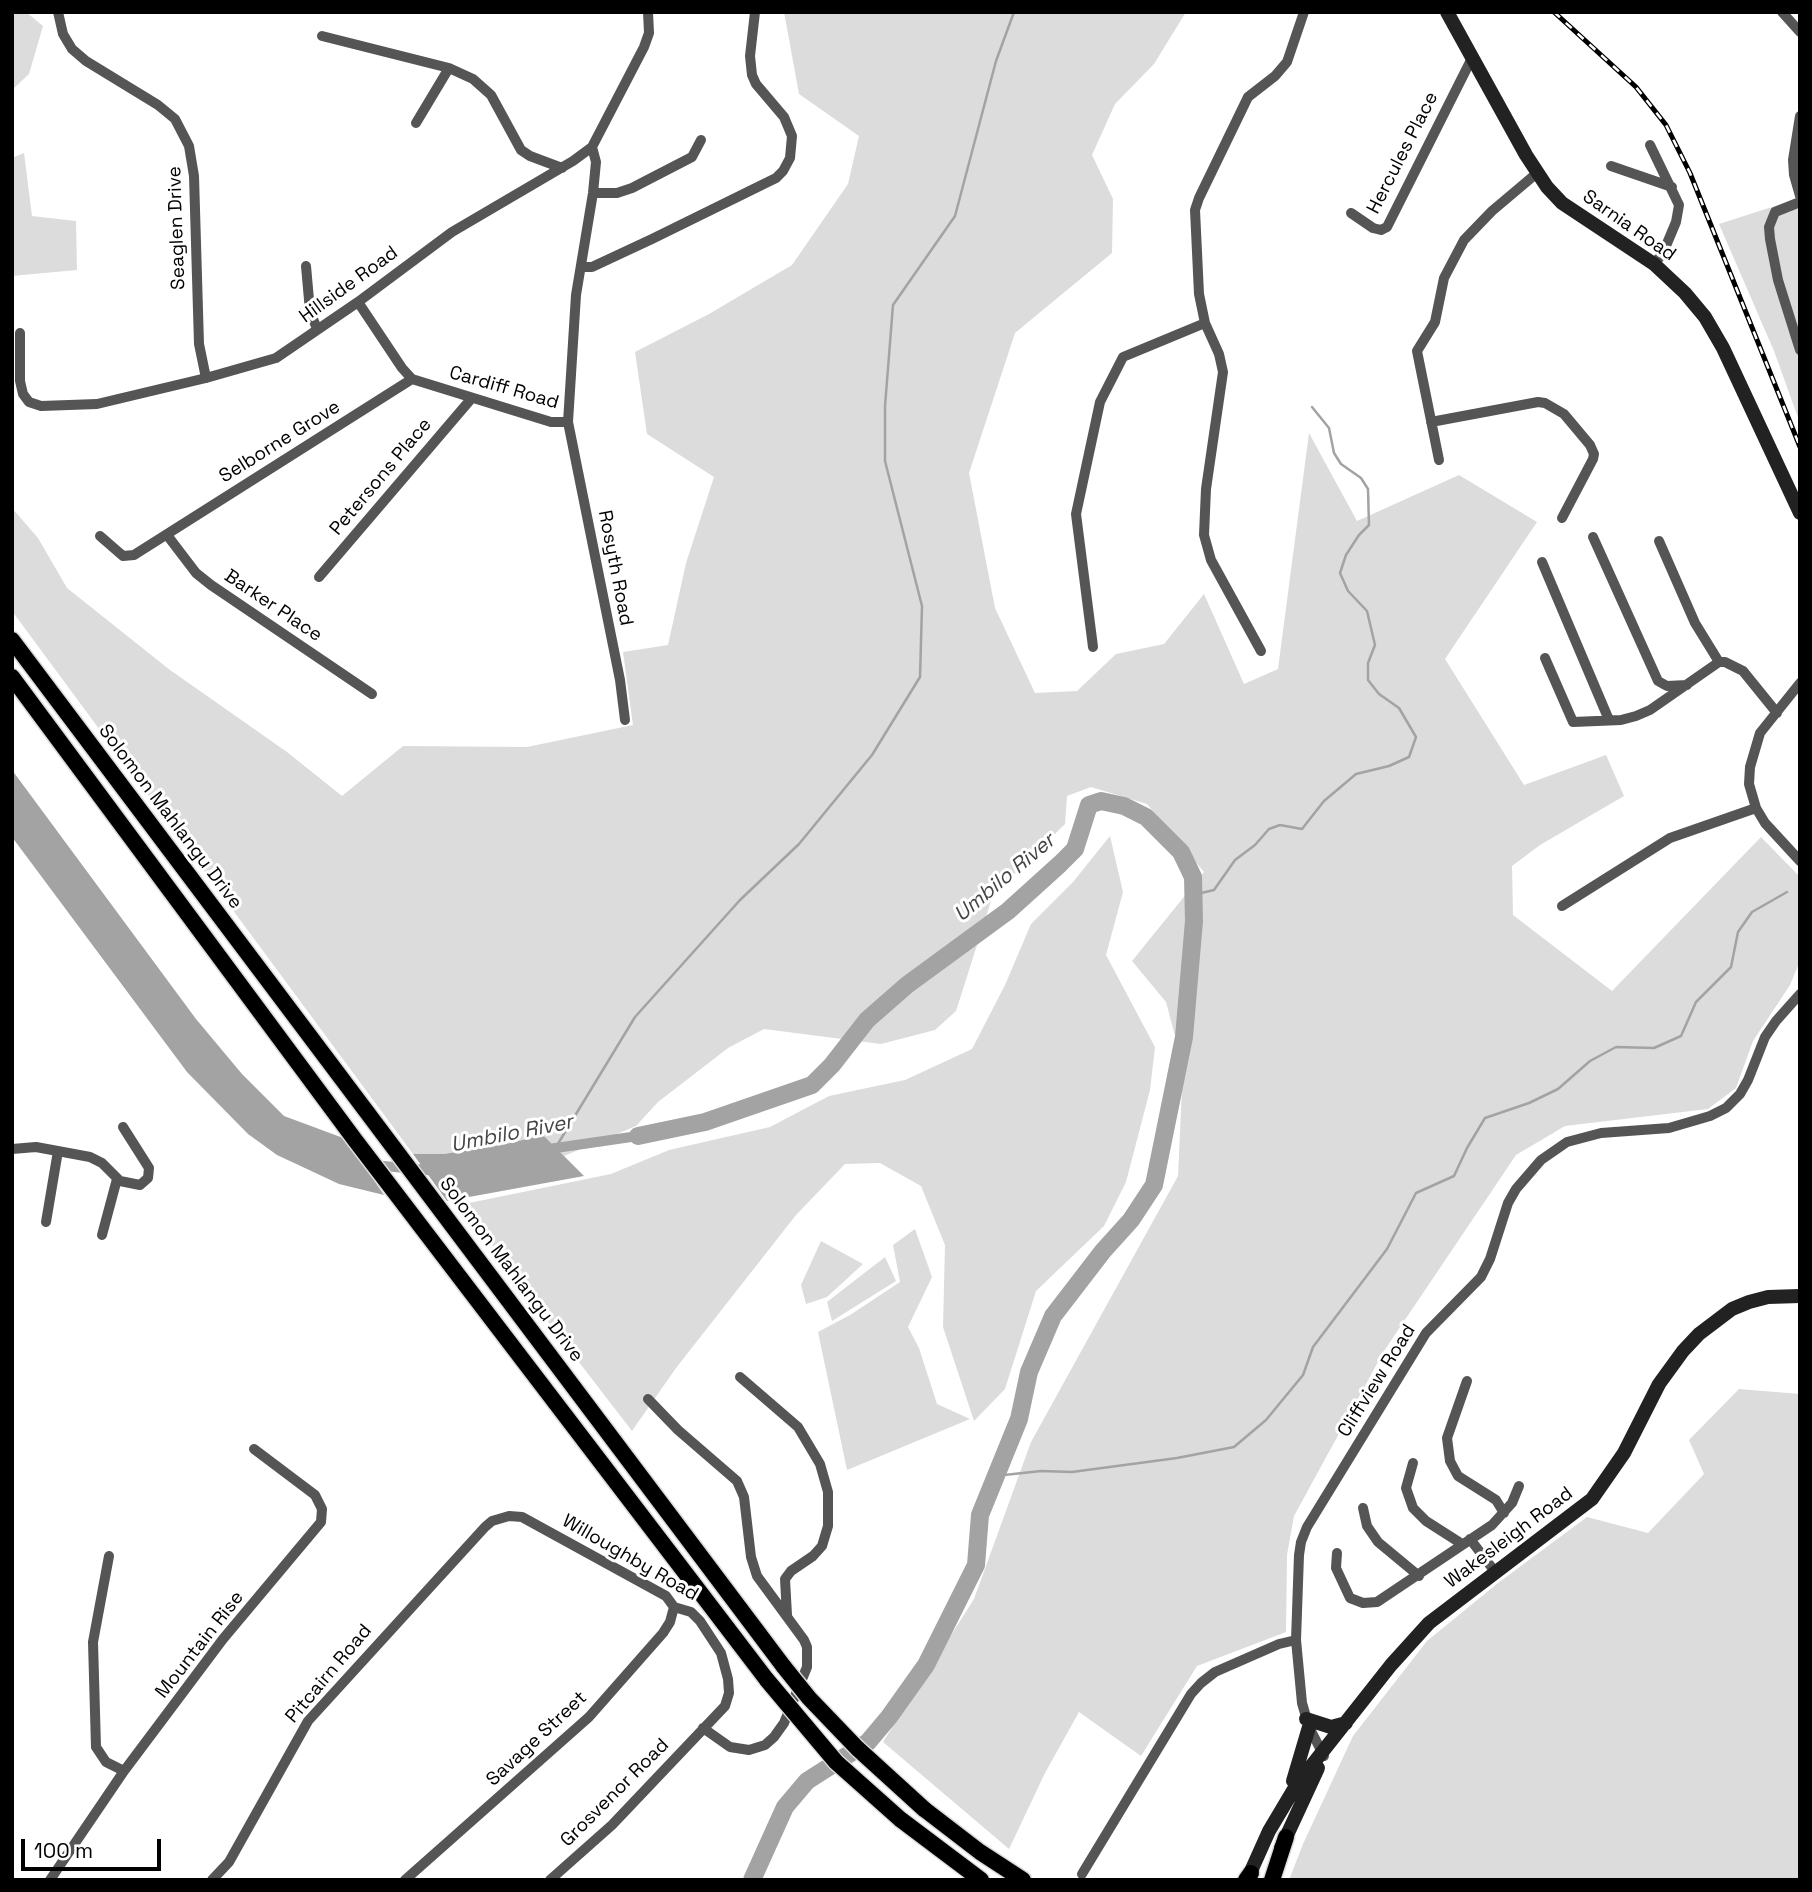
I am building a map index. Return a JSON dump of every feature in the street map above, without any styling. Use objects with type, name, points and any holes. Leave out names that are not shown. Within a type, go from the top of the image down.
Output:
[{"type":"highway","name":"Solomon Mahlangu Drive","points":[[12,640],[809,1698],[857,1748],[924,1809],[980,1852],[1023,1880]]},
{"type":"highway","points":[[12,677],[355,1140],[767,1680],[836,1762],[900,1819],[981,1880]]},
{"type":"highway","points":[[1272,1880],[1286,1837]]},
{"type":"main road","name":"Sarnia Road","points":[[1447,12],[1537,173],[1562,203],[1654,264],[1691,300],[1710,325],[1800,513]]},
{"type":"main road","name":"Wakesleigh Road","points":[[1252,1878],[1284,1805],[1391,1665],[1429,1623],[1592,1499],[1624,1453],[1659,1384],[1683,1350],[1732,1309],[1768,1297],[1800,1296]]},
{"type":"main road","points":[[1284,1805],[1299,1766],[1307,1723],[1331,1727],[1346,1723]]},
{"type":"main road","name":"Wakesleigh Road","points":[[1252,1878],[1286,1837],[1325,1751]]},
{"type":"street","name":"Seaglen Drive","points":[[58,12],[63,34],[78,56],[158,105],[175,119],[189,146],[194,176],[199,344],[206,378]]},
{"type":"street","name":"Hillside Road","points":[[20,333],[20,381],[23,394],[29,401],[41,406],[97,404],[264,363],[284,353],[472,218],[562,168],[592,147],[649,33],[648,12]]},
{"type":"street","points":[[582,267],[592,267],[652,239],[776,178],[783,171],[790,158],[792,136],[784,117],[756,84],[752,75],[750,56],[755,12]]},
{"type":"street","points":[[1261,651],[1211,560],[1204,536],[1206,489],[1223,372],[1219,354],[1205,323],[1199,294],[1195,210],[1248,97],[1275,76],[1287,62],[1304,12]]},
{"type":"street","points":[[1782,12],[1800,32]]},
{"type":"street","points":[[322,36],[449,68],[483,86],[491,95],[521,150],[562,168]]},
{"type":"street","name":"Hercules Place","points":[[1351,213],[1373,229],[1381,230],[1387,227],[1472,58]]},
{"type":"street","points":[[416,123],[449,68]]},
{"type":"street","points":[[1800,116],[1794,160],[1794,175],[1800,196]]},
{"type":"street","points":[[593,193],[617,194],[632,188],[692,158],[701,140]]},
{"type":"street","points":[[1650,145],[1679,205],[1679,214],[1663,253],[1654,264]]},
{"type":"street","name":"Cardiff Road","points":[[412,379],[551,422],[568,422],[576,295],[596,162],[592,147]]},
{"type":"street","points":[[1611,166],[1672,187]]},
{"type":"street","points":[[1439,460],[1418,351],[1435,322],[1444,278],[1464,240],[1477,225],[1537,173]]},
{"type":"street","points":[[1800,202],[1781,208],[1771,218],[1770,239],[1778,280],[1800,351]]},
{"type":"street","points":[[306,266],[310,311],[317,330]]},
{"type":"street","points":[[358,302],[412,379]]},
{"type":"street","points":[[1094,647],[1076,514],[1100,402],[1123,357],[1205,323]]},
{"type":"street","name":"Selborne Grove","points":[[100,536],[117,552],[129,556],[167,535],[412,379]]},
{"type":"street","name":"Petersons Place","points":[[319,577],[471,399]]},
{"type":"street","points":[[1431,422],[1538,402],[1564,414],[1590,445],[1594,454],[1562,518]]},
{"type":"street","name":"Rosyth Road","points":[[568,422],[620,680],[625,720]]},
{"type":"street","name":"Barker Place","points":[[167,535],[197,573],[211,585],[372,694]]},
{"type":"street","points":[[1593,537],[1658,681],[1667,686],[1687,685]]},
{"type":"street","points":[[1659,541],[1695,623],[1719,662]]},
{"type":"street","points":[[1542,562],[1609,720]]},
{"type":"street","points":[[1545,658],[1573,722],[1636,716],[1650,710],[1719,662],[1731,663],[1743,671],[1777,713]]},
{"type":"street","points":[[1800,683],[1760,733],[1750,767],[1749,784],[1756,808],[1765,823],[1800,861]]},
{"type":"street","points":[[1562,906],[1670,838],[1756,808]]},
{"type":"street","name":"Cliffview Road","points":[[1325,1751],[1307,1723],[1296,1640],[1299,1555],[1307,1527],[1426,1333],[1482,1277],[1508,1203],[1527,1174],[1553,1150],[1585,1136],[1669,1128],[1710,1116],[1726,1108],[1740,1094],[1748,1080],[1765,1037],[1800,995]]},
{"type":"street","points":[[12,1150],[36,1147],[99,1161],[117,1179],[141,1185],[149,1175],[149,1168],[123,1127]]},
{"type":"street","points":[[46,1222],[58,1151]]},
{"type":"street","points":[[102,1235],[117,1179]]},
{"type":"street","points":[[740,1377],[798,1427],[820,1464],[828,1492],[828,1526],[822,1546],[813,1556],[791,1570],[785,1579],[787,1615]]},
{"type":"street","points":[[1467,1381],[1447,1438],[1450,1461],[1458,1476],[1496,1500],[1504,1513]]},
{"type":"street","points":[[648,1399],[678,1430],[737,1481],[744,1497],[753,1565],[762,1584],[804,1640],[808,1662],[779,1731],[765,1745],[749,1750],[730,1747],[703,1728]]},
{"type":"street","name":"Mountain Rise","points":[[50,1880],[124,1771],[223,1639],[321,1522],[322,1509],[315,1495],[254,1449]]},
{"type":"street","points":[[1413,1463],[1406,1488],[1413,1507],[1426,1521],[1466,1541],[1496,1573]]},
{"type":"street","points":[[1337,1553],[1336,1568],[1350,1598],[1363,1603],[1383,1600],[1492,1525],[1512,1503],[1520,1486]]},
{"type":"street","points":[[1363,1508],[1367,1526],[1378,1542],[1419,1576]]},
{"type":"street","name":"Willoughby Road","points":[[504,1517],[522,1517],[666,1596],[674,1607],[685,1609],[696,1616],[721,1653],[729,1692],[726,1703],[703,1728]]},
{"type":"street","name":"Pitcairn Road","points":[[212,1880],[229,1863],[309,1721],[440,1574],[485,1527],[504,1517]]},
{"type":"street","points":[[108,1556],[93,1642],[96,1747],[106,1762],[124,1771]]},
{"type":"street","name":"Savage Street","points":[[405,1880],[589,1717],[663,1633],[670,1622],[674,1607]]},
{"type":"street","points":[[1082,1874],[1191,1694],[1201,1683],[1215,1672],[1279,1644],[1296,1640]]},
{"type":"street","name":"Grosvenor Road","points":[[550,1880],[612,1825],[703,1728]]},
{"type":"shaded area","points":[[12,12],[26,12],[43,26],[29,74],[12,90]]},
{"type":"shaded area","points":[[784,12],[1186,12],[1154,64],[1115,104],[1092,155],[1113,199],[1112,253],[1015,333],[969,473],[995,608],[1035,693],[1077,691],[1116,654],[1164,644],[1204,594],[1244,684],[1278,669],[1309,433],[1357,521],[1459,475],[1537,522],[1445,659],[1524,785],[1606,755],[1624,796],[1540,845],[1512,866],[1513,915],[1612,991],[1761,837],[1800,877],[1800,961],[1790,985],[1753,1041],[1736,1088],[1708,1109],[1565,1126],[1516,1155],[1384,1351],[1294,1516],[1287,1555],[1286,1632],[1197,1666],[1141,1756],[1079,1712],[1045,1773],[1009,1849],[883,1742],[974,1599],[1031,1442],[1178,1176],[1183,1066],[1166,1002],[1132,961],[1204,872],[1147,804],[1091,787],[1067,796],[1065,824],[993,895],[956,1011],[935,1030],[881,1044],[764,1029],[728,1048],[658,1102],[636,1126],[564,1156],[543,1135],[486,1149],[444,1154],[413,1154],[12,611],[12,508],[38,538],[67,588],[170,670],[287,752],[342,796],[403,746],[527,747],[633,725],[623,652],[668,645],[686,563],[714,477],[647,434],[635,352],[709,314],[792,265],[848,184],[859,136],[799,94]]},
{"type":"shaded area","points":[[24,153],[32,216],[76,221],[77,270],[12,276],[12,158]]},
{"type":"shaded area","points":[[1800,198],[1800,423],[1774,351],[1719,224]]},
{"type":"shaded area","points":[[12,770],[196,1019],[242,1074],[284,1116],[346,1139],[384,1195],[339,1184],[277,1155],[248,1134],[187,1072],[12,837]]},
{"type":"shaded area","points":[[1110,836],[1123,892],[1106,955],[1155,1047],[1150,1090],[1126,1182],[1104,1226],[1036,1291],[1005,1389],[974,1421],[943,1327],[945,1245],[921,1186],[880,1163],[845,1164],[796,1215],[676,1368],[632,1431],[518,1283],[464,1204],[611,1174],[669,1150],[770,1127],[829,1096],[905,1080],[972,1049],[1005,985],[1031,924],[1073,882]]},
{"type":"shaded area","points":[[543,1135],[584,1176],[447,1201],[413,1154],[444,1154]]},
{"type":"shaded area","points":[[915,1229],[932,1277],[908,1327],[919,1348],[937,1404],[970,1419],[847,1470],[818,1332],[850,1315],[900,1282],[893,1245]]},
{"type":"shaded area","points":[[821,1241],[863,1264],[827,1297],[806,1304],[801,1285]]},
{"type":"shaded area","points":[[885,1257],[896,1281],[832,1321],[827,1302]]},
{"type":"shaded area","points":[[1739,1389],[1800,1394],[1800,1880],[1289,1880],[1353,1736],[1427,1641],[1498,1583],[1587,1517],[1648,1533],[1704,1474],[1689,1440]]},
{"type":"waterway","points":[[556,1147],[635,1017],[740,900],[799,844],[872,755],[920,677],[922,606],[885,461],[885,406],[893,305],[955,216],[996,61],[1014,12]]},
{"type":"waterway","points":[[1193,895],[1214,890],[1235,860],[1255,845],[1269,829],[1280,825],[1302,829],[1324,801],[1356,774],[1389,766],[1409,757],[1416,737],[1399,708],[1379,694],[1368,680],[1368,663],[1375,645],[1367,611],[1348,591],[1340,573],[1346,555],[1369,525],[1368,489],[1361,478],[1341,464],[1334,453],[1329,428],[1312,407]]},
{"type":"waterway","name":"Umbilo River","points":[[638,1136],[705,1122],[812,1085],[832,1065],[867,1020],[907,985],[1008,911],[1075,849],[1089,805],[1101,801],[1124,806],[1146,817],[1181,852],[1193,877],[1194,921],[1184,1037],[1154,1185],[1131,1220],[1103,1251],[1053,1316],[1029,1372],[1019,1419],[980,1515],[976,1565],[926,1665],[868,1742],[807,1781],[785,1807],[752,1880]]},
{"type":"waterway","points":[[995,1476],[1041,1471],[1072,1472],[1177,1458],[1234,1447],[1266,1420],[1303,1375],[1313,1347],[1387,1249],[1416,1193],[1454,1176],[1485,1118],[1529,1103],[1558,1089],[1590,1061],[1616,1047],[1654,1048],[1681,1036],[1696,1002],[1731,967],[1738,932],[1752,912],[1787,892]]},
{"type":"waterway","name":"Umbilo River","points":[[542,1150],[638,1136]]},
{"type":"waterway","name":"Umbilo River","points":[[373,1165],[438,1171]]},
{"type":"railway","points":[[1554,12],[1636,87],[1666,125],[1690,173],[1800,447]]}]
